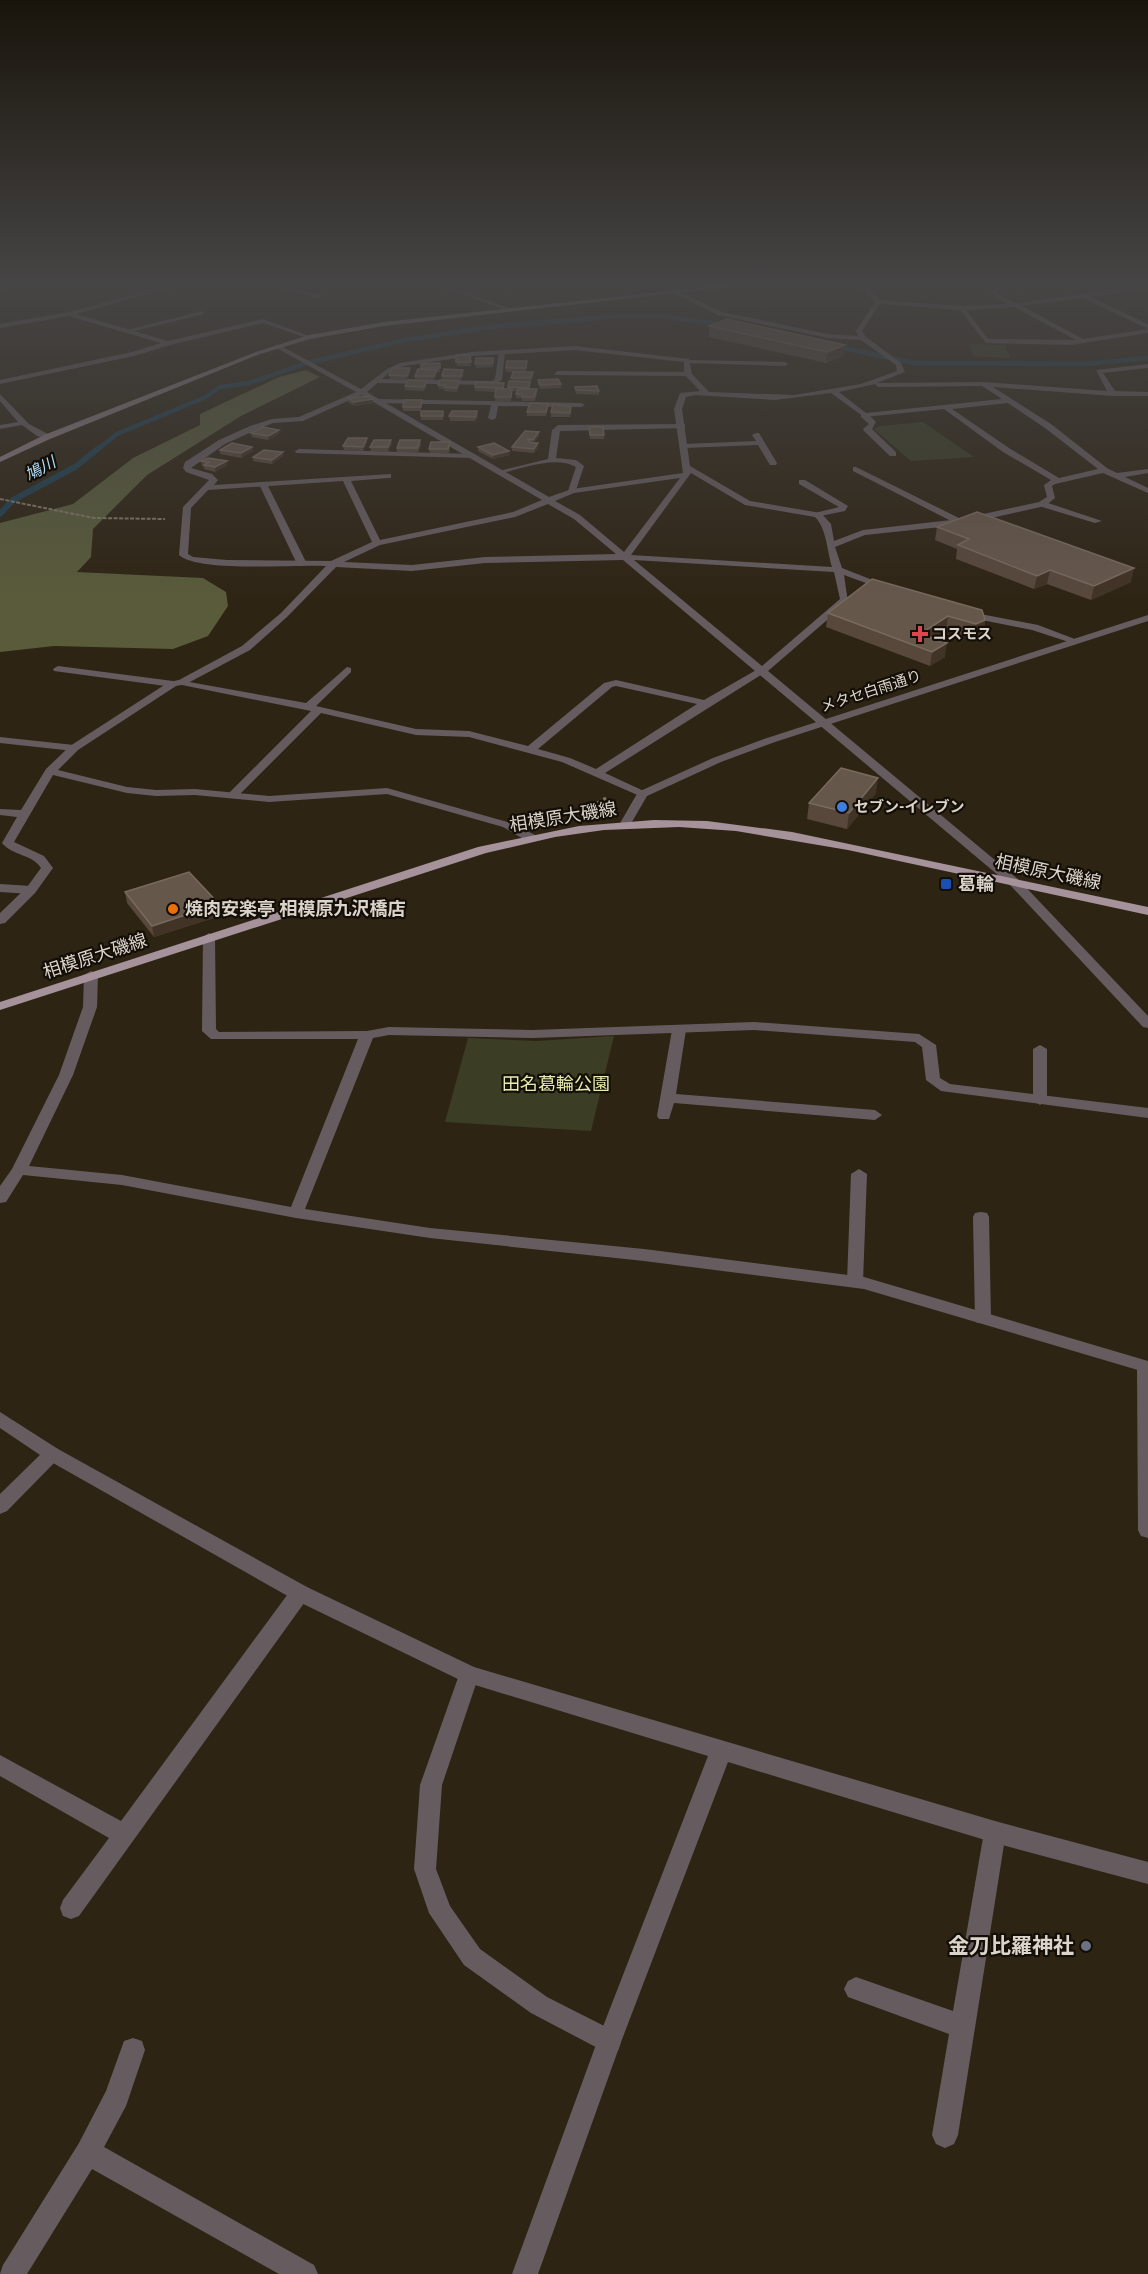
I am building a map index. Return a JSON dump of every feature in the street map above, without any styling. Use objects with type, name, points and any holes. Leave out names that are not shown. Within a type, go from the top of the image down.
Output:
[{"type":"main road","points":[[0,460],[47,437],[165,390]]},
{"type":"main road","name":"相模原大磯線","points":[[0,1006],[393,878],[531,838],[566,831],[625,825],[678,823],[758,830],[843,845],[1148,911]]},
{"type":"street","points":[[358,390],[577,517],[1015,883],[1148,1024]]},
{"type":"street","points":[[364,390],[305,417],[268,422],[222,442],[187,466],[189,470],[214,480],[189,503],[186,510],[183,555],[226,563],[301,562],[412,568],[485,560],[626,557],[838,570],[897,591]]},
{"type":"street","points":[[703,390],[707,394]]},
{"type":"street","points":[[626,557],[686,471],[678,409],[683,395],[775,398],[831,390]]},
{"type":"street","points":[[832,390],[873,424],[867,429],[893,454]]},
{"type":"street","points":[[993,390],[1048,426],[1104,471],[1148,491]]},
{"type":"street","points":[[1063,390],[1148,394]]},
{"type":"street","points":[[1110,390],[1113,394]]},
{"type":"street","points":[[0,396],[22,423],[34,432],[47,437]]},
{"type":"street","points":[[378,401],[580,405]]},
{"type":"street","points":[[864,415],[1008,401]]},
{"type":"street","points":[[492,418],[495,403]]},
{"type":"street","points":[[945,407],[1006,450],[1056,479]]},
{"type":"street","points":[[0,427],[22,423]]},
{"type":"street","points":[[552,460],[556,430],[561,428],[682,426]]},
{"type":"street","points":[[756,435],[773,463]]},
{"type":"street","points":[[684,446],[761,443]]},
{"type":"street","points":[[299,451],[472,456]]},
{"type":"street","points":[[499,472],[552,460],[579,464],[573,491]]},
{"type":"street","points":[[856,469],[960,522]]},
{"type":"street","points":[[0,920],[46,872],[47,865],[41,859],[12,848],[8,843],[51,771],[74,748],[177,683],[246,648],[285,615],[334,563],[377,543],[514,514],[573,491],[686,471],[748,504],[818,515],[844,506],[802,482]]},
{"type":"street","points":[[830,546],[863,533],[960,522],[1042,504],[1050,498],[1048,485],[1056,479],[1104,471]]},
{"type":"street","points":[[1115,476],[1148,471]]},
{"type":"street","points":[[207,488],[388,476]]},
{"type":"street","points":[[346,480],[377,543]]},
{"type":"street","points":[[263,484],[301,562]]},
{"type":"street","points":[[1042,504],[1098,521]]},
{"type":"street","points":[[598,773],[706,703],[762,671],[844,600],[830,546],[827,524],[818,515]]},
{"type":"street","points":[[959,613],[1023,624],[1075,641]]},
{"type":"street","name":"メタセ白雨通り","points":[[642,794],[717,760],[823,723],[1148,618]]},
{"type":"street","points":[[58,669],[177,683],[313,708],[417,732],[469,734],[530,750],[566,760],[642,794],[625,825]]},
{"type":"street","points":[[234,794],[348,670]]},
{"type":"street","points":[[530,750],[605,686],[612,684],[706,703]]},
{"type":"street","points":[[0,740],[74,748]]},
{"type":"street","points":[[51,771],[127,790],[156,793],[234,794],[269,799],[387,791],[507,825],[531,838]]},
{"type":"street","points":[[0,812],[25,814]]},
{"type":"street","points":[[0,888],[31,890]]},
{"type":"street","points":[[209,938],[209,1031],[212,1034],[223,1036],[366,1035],[389,1031],[533,1034],[754,1026],[919,1038],[929,1045],[933,1080],[940,1086],[1148,1113]]},
{"type":"street","points":[[0,1198],[19,1170],[66,1075],[90,1007],[91,975]]},
{"type":"street","points":[[664,1116],[679,1030]]},
{"type":"street","points":[[296,1213],[366,1035]]},
{"type":"street","points":[[1040,1049],[1040,1100]]},
{"type":"street","points":[[668,1098],[875,1114]]},
{"type":"street","points":[[19,1170],[122,1180],[296,1213],[430,1233],[667,1258],[855,1282],[935,1302],[1147,1367],[1148,1530]]},
{"type":"street","points":[[855,1282],[859,1174]]},
{"type":"street","points":[[981,1216],[983,1318]]},
{"type":"street","points":[[0,1419],[52,1454],[300,1593],[469,1675],[995,1832],[1148,1873]]},
{"type":"street","points":[[0,1506],[52,1454]]},
{"type":"street","points":[[71,1908],[300,1593]]},
{"type":"street","points":[[469,1675],[431,1785],[424,1869],[441,1913],[472,1957],[539,2005],[609,2042]]},
{"type":"street","points":[[525,2274],[609,2042],[722,1750]]},
{"type":"street","points":[[0,1765],[123,1834]]},
{"type":"street","points":[[945,2135],[995,1832]]},
{"type":"street","points":[[856,1989],[963,2027]]},
{"type":"street","points":[[12,2274],[88,2152],[117,2097],[133,2050]]},
{"type":"street","points":[[88,2152],[305,2274]]},
{"type":"path","points":[[0,499],[94,518],[186,519]]},
{"type":"green space","points":[[251,390],[293,390],[241,416],[147,475],[93,529],[91,557],[77,572],[203,578],[226,592],[228,606],[208,636],[173,649],[54,646],[0,652],[0,523],[73,504],[133,458],[200,425],[200,414]]},
{"type":"green space","points":[[923,422],[974,457],[911,461],[874,429],[880,426]]},
{"type":"green space","name":"田名葛輪公園","points":[[614,1036],[591,1131],[445,1122],[468,1038],[536,1041]]},
{"type":"building","points":[[496,390],[512,390],[511,397],[495,397]]},
{"type":"building","points":[[518,390],[537,390],[534,397],[522,397],[522,394],[516,394]]},
{"type":"building","points":[[369,396],[373,399],[354,402],[348,398]]},
{"type":"building","points":[[404,400],[422,400],[421,407],[403,407]]},
{"type":"building","points":[[530,403],[548,404],[546,412],[527,412]]},
{"type":"building","points":[[553,404],[571,407],[570,413],[551,412]]},
{"type":"building","points":[[421,411],[443,411],[443,416],[421,416]]},
{"type":"building","points":[[452,411],[477,411],[475,417],[449,416]]},
{"type":"building","points":[[263,427],[279,430],[268,436],[251,433]]},
{"type":"building","points":[[589,427],[603,427],[604,435],[590,435]]},
{"type":"building","points":[[525,431],[539,432],[533,440],[528,439],[530,443],[538,443],[534,449],[512,447]]},
{"type":"building","points":[[348,438],[367,438],[363,447],[343,446]]},
{"type":"building","points":[[374,440],[391,440],[388,447],[370,447]]},
{"type":"building","points":[[400,440],[420,440],[417,448],[397,448]]},
{"type":"building","points":[[431,442],[450,442],[448,449],[429,449]]},
{"type":"building","points":[[232,443],[252,447],[241,453],[220,450]]},
{"type":"building","points":[[494,443],[509,451],[493,455],[478,447]]},
{"type":"building","points":[[264,450],[283,452],[272,460],[253,457]]},
{"type":"building","points":[[208,458],[227,461],[215,467],[204,465],[209,462],[201,461]]},
{"type":"building","points":[[977,512],[1134,568],[1094,586],[1050,570],[1037,576],[958,545],[969,539],[937,527]]},
{"type":"building","points":[[872,579],[982,610],[985,620],[976,624],[948,616],[920,634],[947,643],[932,652],[828,613]]},
{"type":"building","points":[[841,768],[878,778],[849,813],[809,803]]},
{"type":"building","name":"焼肉安楽亭 相模原九沢橋店","points":[[189,872],[219,904],[152,926],[125,892]]},
{"type":"waterway","name":"鳩川","points":[[97,450],[117,434],[206,397],[216,390]]},
{"type":"waterway","name":"鳩川","points":[[0,514],[13,500],[75,467],[99,448]]},
{"type":"place","name":"コスモス","points":[[920,634]]},
{"type":"place","name":"セブン-イレブン","points":[[842,807]]},
{"type":"place","name":"葛輪","points":[[946,884]]},
{"type":"place","name":"焼肉安楽亭 相模原九沢橋店","points":[[173,909]]},
{"type":"place","name":"金刀比羅神社","points":[[1086,1946]]}]
